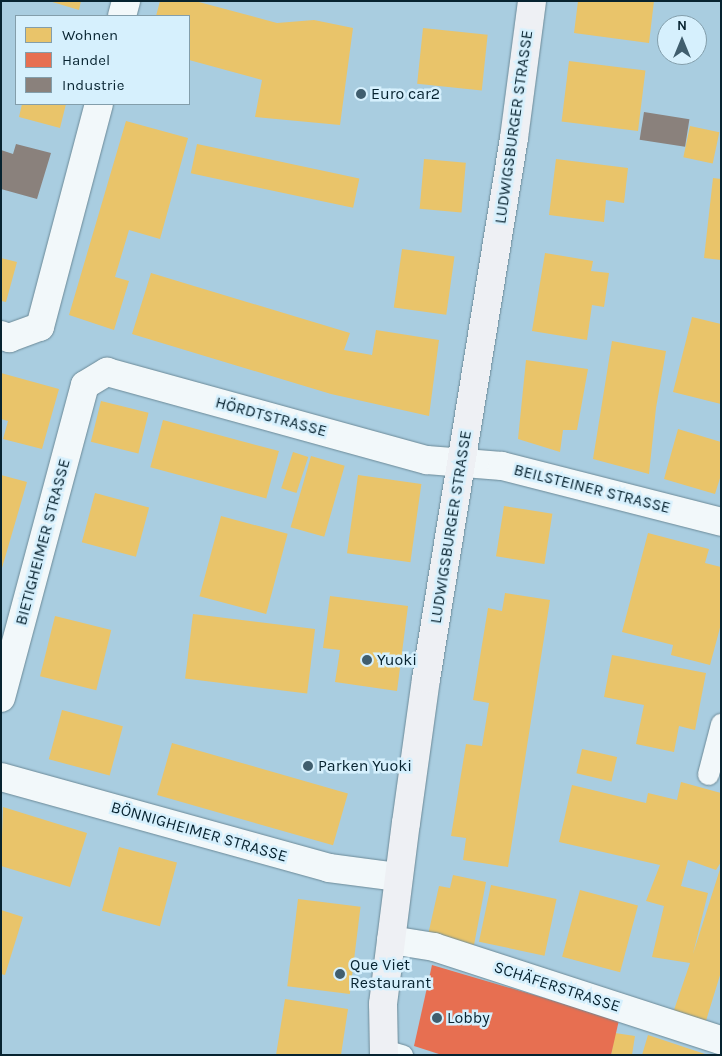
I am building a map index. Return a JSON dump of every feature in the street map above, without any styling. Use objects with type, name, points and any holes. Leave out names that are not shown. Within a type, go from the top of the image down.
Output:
[{"type":"main road","name":"LUDWIGSBURGER STRASSE","points":[[390,1053],[383,1004],[398,877],[426,679],[514,138],[532,1]]},
{"type":"street","points":[[122,15],[126,1]]},
{"type":"street","points":[[1,336],[9,338],[40,327],[99,105]]},
{"type":"street","name":"HÖRDTSTRASSE","points":[[85,385],[107,372],[427,460],[462,462]]},
{"type":"street","name":"BIETIGHEIMER STRASSE","points":[[1,698],[85,385]]},
{"type":"street","name":"BEILSTEINER STRASSE","points":[[462,462],[502,466],[721,522]]},
{"type":"street","name":"BÖNNIGHEIMER STRASSE","points":[[1,777],[329,868],[398,877]]},
{"type":"street","name":"SCHÄFERSTRASSE","points":[[391,940],[434,947],[721,1040]]},
{"type":"lane","points":[[708,774],[721,724]]},
{"type":"building: Wohnen","points":[[49,1],[81,1],[79,10]]},
{"type":"building: Wohnen","points":[[160,1],[195,1],[277,23],[314,20],[353,28],[340,125],[255,117],[262,80],[190,60],[190,15],[156,15]]},
{"type":"building: Wohnen","points":[[578,1],[654,1],[649,43],[574,33]]},
{"type":"building: Wohnen","points":[[423,28],[488,35],[482,90],[417,84]]},
{"type":"building: Wohnen","points":[[569,61],[645,70],[638,131],[562,122]]},
{"type":"building: Wohnen","points":[[22,105],[66,105],[60,128],[19,117]]},
{"type":"building: Wohnen","points":[[126,121],[188,138],[160,239],[129,230],[115,277],[129,281],[114,330],[69,315]]},
{"type":"building: Wohnen","points":[[690,126],[719,132],[713,164],[683,157]]},
{"type":"building: Wohnen","points":[[197,144],[359,179],[353,208],[191,173]]},
{"type":"building: Wohnen","points":[[424,159],[466,163],[461,212],[420,209]]},
{"type":"building: Wohnen","points":[[556,159],[628,168],[624,203],[606,200],[604,222],[549,215]]},
{"type":"building: Wohnen","points":[[713,178],[721,179],[721,260],[704,258]]},
{"type":"building: Wohnen","points":[[402,249],[454,256],[446,315],[394,307]]},
{"type":"building: Wohnen","points":[[545,253],[593,261],[591,271],[609,273],[604,307],[592,305],[587,340],[532,331]]},
{"type":"building: Wohnen","points":[[1,258],[17,262],[6,302],[1,301]]},
{"type":"building: Wohnen","points":[[151,273],[350,333],[344,350],[372,355],[376,330],[439,340],[429,416],[331,394],[132,334]]},
{"type":"building: Wohnen","points":[[692,317],[721,324],[721,404],[673,392]]},
{"type":"building: Wohnen","points":[[612,341],[666,351],[656,408],[649,474],[593,459]]},
{"type":"building: Wohnen","points":[[526,360],[588,369],[577,430],[563,430],[560,452],[518,439]]},
{"type":"building: Wohnen","points":[[1,373],[59,389],[42,449],[3,439],[8,421],[1,419]]},
{"type":"building: Wohnen","points":[[101,401],[149,413],[138,454],[91,442]]},
{"type":"building: Wohnen","points":[[163,420],[279,451],[266,498],[150,467]]},
{"type":"building: Wohnen","points":[[678,429],[721,442],[721,475],[715,494],[664,479]]},
{"type":"building: Wohnen","points":[[293,452],[308,457],[296,493],[281,488]]},
{"type":"building: Wohnen","points":[[311,456],[345,466],[324,537],[291,527]]},
{"type":"building: Wohnen","points":[[1,475],[27,482],[2,568],[1,568]]},
{"type":"building: Wohnen","points":[[358,475],[421,484],[410,562],[347,553]]},
{"type":"building: Wohnen","points":[[95,493],[149,507],[136,557],[82,542]]},
{"type":"building: Wohnen","points":[[504,506],[552,514],[544,564],[496,556]]},
{"type":"building: Wohnen","points":[[221,516],[288,534],[266,614],[200,596]]},
{"type":"building: Wohnen","points":[[648,533],[709,549],[705,563],[721,567],[721,624],[710,665],[671,655],[673,645],[622,632]]},
{"type":"building: Wohnen","points":[[505,593],[550,600],[508,867],[463,860],[466,838],[451,836],[466,744],[482,746],[489,703],[473,700],[488,608],[502,611]]},
{"type":"building: Wohnen","points":[[330,596],[408,606],[397,691],[335,682],[340,650],[323,648]]},
{"type":"building: Wohnen","points":[[193,614],[315,629],[307,694],[185,679]]},
{"type":"building: Wohnen","points":[[55,616],[111,630],[96,690],[40,676]]},
{"type":"building: Wohnen","points":[[612,655],[706,673],[695,730],[679,726],[674,752],[636,744],[644,705],[604,697]]},
{"type":"building: Wohnen","points":[[62,710],[123,726],[110,776],[49,759]]},
{"type":"building: Wohnen","points":[[172,743],[348,793],[333,845],[157,795]]},
{"type":"building: Wohnen","points":[[582,749],[617,757],[611,781],[576,773]]},
{"type":"building: Wohnen","points":[[681,782],[721,793],[721,862],[716,870],[688,860],[681,886],[708,893],[693,954],[721,866],[721,972],[705,1024],[673,1013],[690,963],[652,957],[664,906],[646,901],[660,865],[559,842],[572,785],[646,803],[648,793],[677,800]]},
{"type":"building: Wohnen","points":[[3,807],[87,833],[70,887],[1,866]]},
{"type":"building: Wohnen","points":[[119,847],[177,863],[160,926],[102,911]]},
{"type":"building: Wohnen","points":[[453,875],[486,882],[474,945],[428,935],[439,886],[450,888]]},
{"type":"building: Wohnen","points":[[491,885],[557,899],[544,956],[479,942]]},
{"type":"building: Wohnen","points":[[580,890],[638,906],[620,972],[562,957]]},
{"type":"building: Wohnen","points":[[298,899],[361,907],[350,994],[287,986]]},
{"type":"building: Wohnen","points":[[1,910],[23,917],[5,975],[1,974]]},
{"type":"building: Wohnen","points":[[285,999],[348,1009],[341,1055],[276,1055]]},
{"type":"building: Wohnen","points":[[615,1033],[635,1036],[632,1055],[611,1055]]},
{"type":"building: Wohnen","points":[[648,1035],[705,1054],[705,1055],[642,1055]]},
{"type":"building: Handel","points":[[432,965],[619,1020],[611,1055],[442,1055],[414,1046]]},
{"type":"building: Industrie","points":[[644,112],[689,119],[685,147],[640,140]]},
{"type":"building: Industrie","points":[[16,144],[51,153],[37,199],[1,189],[1,150],[13,154]]},
{"type":"place","name":"Euro car2","points":[[361,94]]},
{"type":"place","name":"Yuoki","points":[[367,660]]},
{"type":"place","name":"Parken Yuoki","points":[[308,766]]},
{"type":"place","name":"Que Viet Restaurant","points":[[340,974]]},
{"type":"place","name":"Lobby","points":[[437,1018]]}]
